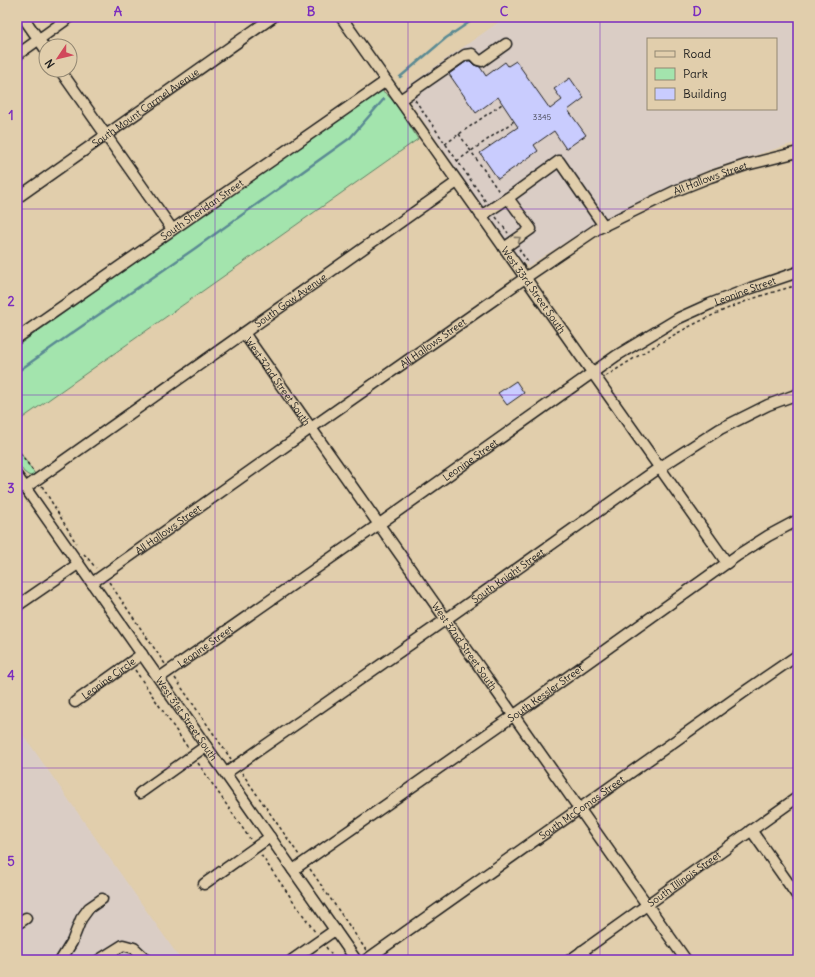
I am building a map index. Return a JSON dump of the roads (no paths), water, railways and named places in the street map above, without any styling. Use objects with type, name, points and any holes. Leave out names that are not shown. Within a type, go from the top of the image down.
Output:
[{"type":"street","points":[[17,55],[38,40],[23,17]]},
{"type":"street","points":[[41,38],[70,17]]},
{"type":"street","name":"South Mount Carmel Avenue","points":[[17,198],[273,17]]},
{"type":"street","name":"West 33rd Street South","points":[[341,17],[727,563]]},
{"type":"street","points":[[400,100],[465,55],[472,54],[478,60],[482,61],[506,44]]},
{"type":"street","points":[[66,78],[172,230]]},
{"type":"street","name":"South Sheridan Street","points":[[17,338],[386,81]]},
{"type":"street","name":"All Hallows Street","points":[[92,583],[311,428],[597,229],[674,191],[710,177],[746,165],[798,152]]},
{"type":"street","points":[[481,216],[559,161],[604,226]]},
{"type":"street","name":"South Gow Avenue","points":[[25,488],[37,478],[457,182]]},
{"type":"street","points":[[504,248],[531,229],[507,199]]},
{"type":"street","name":"Leonine Street","points":[[159,678],[616,356],[679,318],[732,295],[798,272]]},
{"type":"street","name":"West 32nd Street South","points":[[244,333],[686,960]]},
{"type":"street","name":"South Knight Street","points":[[226,773],[446,620],[659,468],[720,428],[768,405],[798,394]]},
{"type":"street","name":"West 31st Street South","points":[[17,476],[356,960]]},
{"type":"street","name":"South Kessler Street","points":[[293,870],[513,716],[741,552],[798,520]]},
{"type":"street","points":[[17,606],[78,564]]},
{"type":"street","name":"Leonine Circle","points":[[75,702],[142,654]]},
{"type":"street","name":"South McComas Street","points":[[369,958],[798,655]]},
{"type":"street","points":[[140,793],[206,746]]},
{"type":"street","name":"South Illinois Street","points":[[570,960],[798,797]]},
{"type":"street","points":[[751,830],[798,897]]},
{"type":"street","points":[[204,884],[270,837]]},
{"type":"street","points":[[61,960],[72,942],[81,919],[89,908],[102,899]]},
{"type":"street","points":[[17,924],[26,918]]},
{"type":"street","points":[[292,960],[335,930]]},
{"type":"street","points":[[99,960],[123,945],[134,948],[147,960]]},
{"type":"street","points":[[582,951],[588,960]]},
{"type":"waterway","points":[[400,77],[446,38],[477,17]]},
{"type":"waterway","points":[[17,372],[350,138],[384,99]]}]
